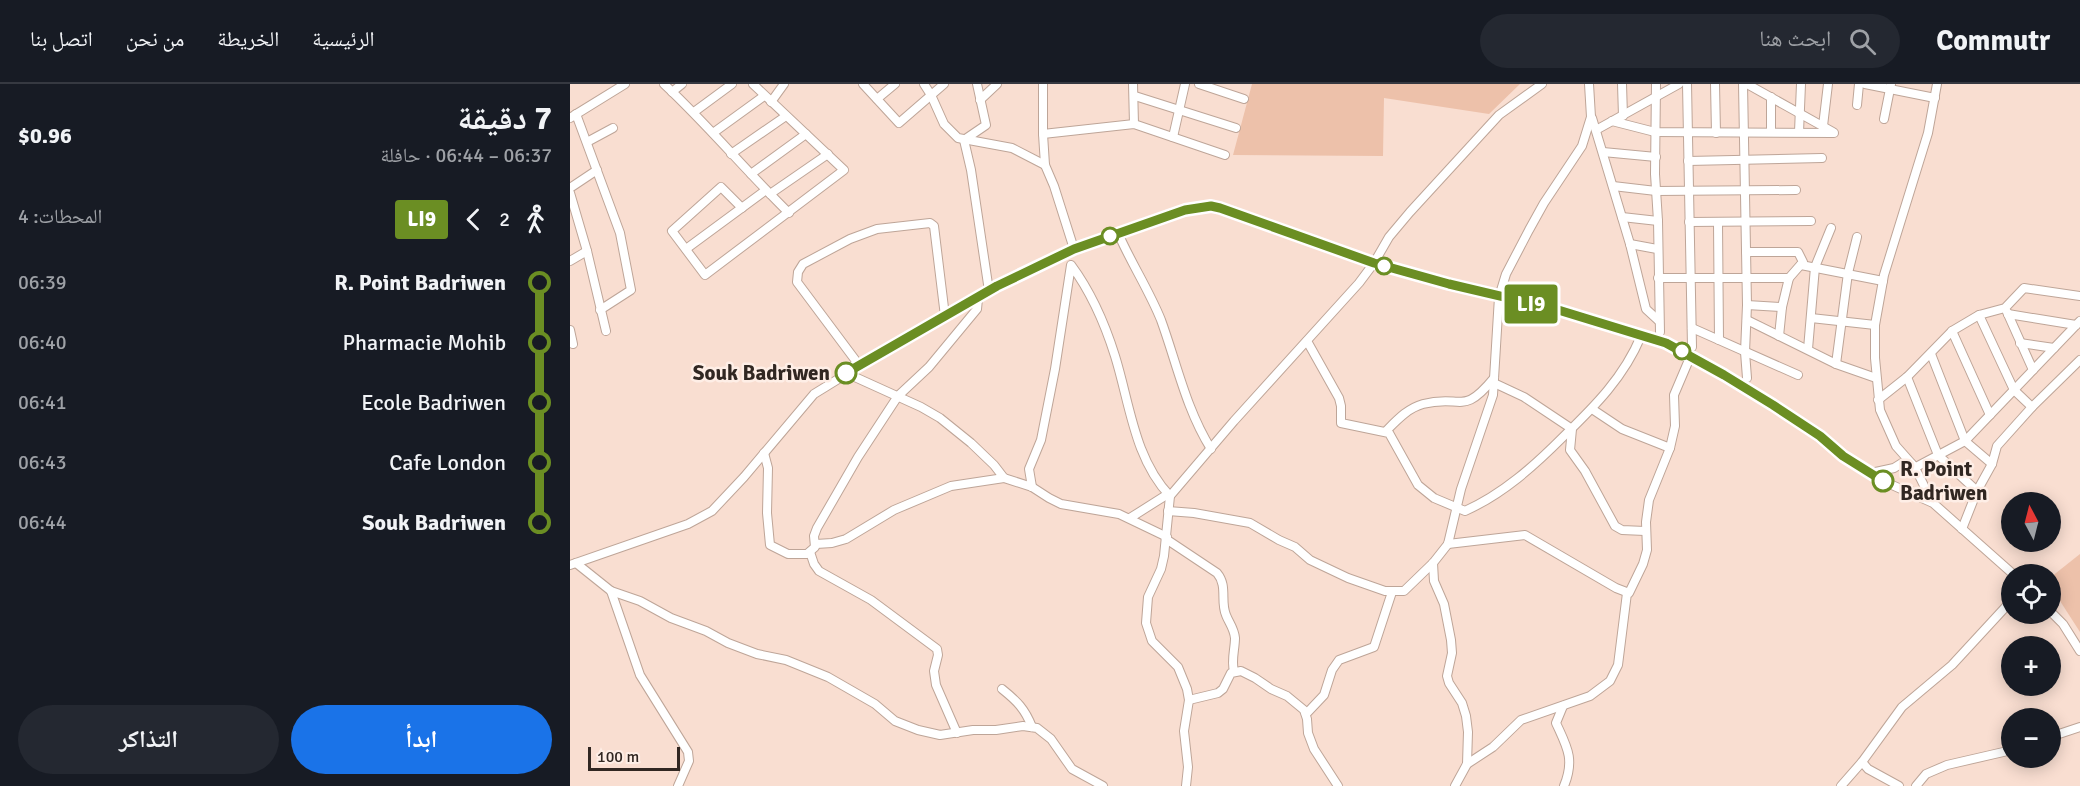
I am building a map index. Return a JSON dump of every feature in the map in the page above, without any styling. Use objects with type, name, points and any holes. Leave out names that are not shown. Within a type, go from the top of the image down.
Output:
[{"type":"street","points":[[600,310],[631,290],[620,233],[587,142],[573,116],[625,84]]},
{"type":"street","points":[[664,84],[694,112],[731,154],[789,213]]},
{"type":"street","points":[[672,92],[682,84]]},
{"type":"street","points":[[694,112],[732,84]]},
{"type":"street","points":[[742,208],[721,187],[672,231],[705,275],[844,170],[753,84]]},
{"type":"street","points":[[771,102],[784,84]]},
{"type":"street","points":[[863,84],[900,123],[944,84]]},
{"type":"street","points":[[877,99],[895,84]]},
{"type":"street","points":[[924,84],[944,124],[958,138],[1012,148],[1045,165]]},
{"type":"street","points":[[964,140],[986,125],[977,84]]},
{"type":"street","points":[[980,100],[998,84]]},
{"type":"street","points":[[1043,84],[1042,134],[1045,165],[1074,249]]},
{"type":"street","points":[[1133,84],[1134,124]]},
{"type":"street","points":[[1173,137],[1185,84]]},
{"type":"street","points":[[1199,84],[1244,99]]},
{"type":"street","points":[[1130,518],[1169,495],[1359,283],[1389,237],[1410,212],[1499,115],[1542,84]]},
{"type":"street","points":[[1588,84],[1592,117],[1630,244],[1646,309],[1659,321]]},
{"type":"street","points":[[1622,84],[1623,116]]},
{"type":"street","points":[[1656,84],[1659,332]]},
{"type":"street","points":[[1596,130],[1679,84]]},
{"type":"street","points":[[1467,764],[1492,747],[1521,720],[1590,696],[1610,681],[1615,674],[1620,657],[1627,593],[1630,592],[1643,564],[1647,543],[1645,531],[1649,500],[1670,448],[1675,426],[1674,395],[1691,351],[1687,84]]},
{"type":"street","points":[[1715,84],[1716,133]]},
{"type":"street","points":[[1612,122],[1655,132],[1688,133],[1744,133],[1771,132],[1834,132],[1745,84],[1744,133],[1744,190],[1747,305],[1745,352],[1747,378]]},
{"type":"street","points":[[1799,132],[1801,84]]},
{"type":"street","points":[[1823,126],[1828,84]]},
{"type":"street","points":[[1857,105],[1859,84]]},
{"type":"street","points":[[1865,84],[1891,87],[1935,98]]},
{"type":"street","points":[[1933,503],[1914,466],[1896,446],[1886,426],[1878,400],[1875,325],[1883,281],[1928,133],[1937,84]]},
{"type":"street","points":[[1884,119],[1891,87]]},
{"type":"street","points":[[712,133],[764,96]]},
{"type":"street","points":[[1135,96],[1236,128]]},
{"type":"street","points":[[1771,97],[1771,132]]},
{"type":"street","points":[[731,154],[786,116]]},
{"type":"street","points":[[1168,511],[1250,523],[1295,547],[1310,560],[1367,586],[1392,592],[1404,591],[1410,587],[1448,544],[1473,450],[1489,409],[1494,380],[1499,297],[1506,274],[1544,203],[1582,146],[1592,117]]},
{"type":"street","points":[[1042,134],[1134,124],[1225,155]]},
{"type":"street","points":[[587,142],[613,128]]},
{"type":"street","points":[[751,174],[806,134]]},
{"type":"street","points":[[964,140],[971,170],[989,291]]},
{"type":"street","points":[[1603,152],[1656,157]]},
{"type":"street","points":[[686,249],[742,208],[828,154]]},
{"type":"street","points":[[1688,161],[1822,158]]},
{"type":"street","points":[[570,188],[597,170]]},
{"type":"street","points":[[1613,186],[1656,191],[1796,190]]},
{"type":"street","points":[[570,193],[587,250],[606,331]]},
{"type":"street","points":[[573,564],[699,519],[712,511],[814,394],[859,365],[989,291],[1074,249],[1176,213],[1211,206],[1374,263],[1499,297],[1555,309],[1691,351],[1820,436],[1843,456],[1883,481],[1901,489],[1909,489],[1916,484],[1919,478]]},
{"type":"street","points":[[1622,217],[1658,221]]},
{"type":"street","points":[[1689,222],[1811,221]]},
{"type":"street","points":[[859,365],[797,282],[798,272],[803,264],[850,239],[877,229],[930,223],[934,226],[945,316]]},
{"type":"street","points":[[1718,223],[1719,340]]},
{"type":"street","points":[[1808,349],[1815,267],[1831,228]]},
{"type":"street","points":[[1118,233],[1159,316],[1185,395],[1201,434],[1211,449]]},
{"type":"street","points":[[1836,364],[1840,321],[1857,237]]},
{"type":"street","points":[[1630,244],[1657,249]]},
{"type":"street","points":[[570,261],[587,250]]},
{"type":"street","points":[[1746,252],[1797,252],[1803,262],[1789,278],[1782,307],[1779,336]]},
{"type":"street","points":[[1065,253],[1088,291],[1104,327],[1115,356],[1143,455],[1152,474],[1169,495],[1161,569],[1148,597],[1146,622],[1152,641],[1178,667],[1187,689],[1189,700],[1184,731],[1188,767],[1187,784]]},
{"type":"street","points":[[1032,486],[1029,469],[1041,440],[1055,369],[1071,265]]},
{"type":"street","points":[[1801,265],[1883,281]]},
{"type":"street","points":[[1658,278],[1789,278]]},
{"type":"street","points":[[2007,311],[2024,288],[2080,296]]},
{"type":"street","points":[[764,453],[768,468],[767,513],[770,545],[788,554],[799,555],[810,552],[816,544],[815,533],[832,502],[898,396],[929,367],[977,309],[978,299]]},
{"type":"street","points":[[1747,305],[1782,307]]},
{"type":"street","points":[[2007,311],[2032,370]]},
{"type":"street","points":[[1878,400],[1907,377],[1952,331],[1979,315],[2007,311],[2078,323]]},
{"type":"street","points":[[1979,315],[2014,390],[2032,407]]},
{"type":"street","points":[[1811,318],[1875,325]]},
{"type":"street","points":[[1747,320],[1836,364],[1876,378]]},
{"type":"street","points":[[1871,472],[1905,462],[1914,466],[1965,441],[2078,323]]},
{"type":"street","points":[[1692,328],[1798,375]]},
{"type":"street","points":[[570,330],[573,344]]},
{"type":"street","points":[[1952,331],[1990,415]]},
{"type":"street","points":[[1306,341],[1339,398],[1341,423],[1386,431],[1391,435],[1418,485],[1434,498],[1462,511],[1469,510],[1524,475],[1572,429],[1614,384],[1641,336]]},
{"type":"street","points":[[2020,343],[2054,348]]},
{"type":"street","points":[[1931,354],[1965,441],[1992,464]]},
{"type":"street","points":[[1962,529],[1977,491],[1992,464],[1997,446],[2032,407],[2080,360]]},
{"type":"street","points":[[846,373],[940,418],[994,465],[1004,478]]},
{"type":"street","points":[[1907,377],[1938,455],[1977,491]]},
{"type":"street","points":[[1494,380],[1572,429]]},
{"type":"street","points":[[1386,431],[1405,412],[1415,406],[1432,402],[1470,401],[1494,380]]},
{"type":"street","points":[[1592,409],[1622,429],[1670,448]]},
{"type":"street","points":[[1572,429],[1570,450],[1585,471],[1615,526],[1622,530],[1645,531]]},
{"type":"street","points":[[1895,486],[1891,477],[1896,466],[1896,446]]},
{"type":"street","points":[[816,544],[846,539],[894,510],[951,486],[1004,478],[1032,486],[1061,504],[1105,511],[1130,518],[1166,538],[1217,573],[1224,587],[1224,609],[1232,625],[1235,638],[1234,671]]},
{"type":"street","points":[[1909,489],[1915,495],[1933,503],[2002,564]]},
{"type":"street","points":[[1448,544],[1525,535],[1627,593]]},
{"type":"street","points":[[810,552],[819,571],[871,600],[937,649],[938,655],[934,671],[936,685],[957,733]]},
{"type":"street","points":[[1433,563],[1434,580],[1444,604],[1451,640],[1452,653],[1447,676],[1466,716],[1468,732],[1467,764],[1455,786]]},
{"type":"street","points":[[573,564],[612,591],[640,601],[671,618],[706,631],[728,643],[758,654],[786,660],[828,677],[875,704],[895,721],[932,734],[1032,727],[1046,734],[1072,769],[1103,786]]},
{"type":"street","points":[[612,591],[640,675],[666,713],[690,755],[678,786]]},
{"type":"street","points":[[1306,714],[1324,695],[1332,670],[1339,660],[1374,647],[1392,592]]},
{"type":"street","points":[[1841,786],[1862,762],[1902,707],[1952,665],[2001,612]]},
{"type":"street","points":[[2061,622],[2080,651]]},
{"type":"street","points":[[1189,700],[1218,693],[1234,671],[1241,671],[1287,696],[1306,714],[1308,733],[1314,749],[1338,786]]},
{"type":"street","points":[[1002,689],[1025,711],[1032,727]]},
{"type":"street","points":[[1563,706],[1556,723],[1565,740],[1570,762],[1570,771],[1564,786]]},
{"type":"street","points":[[2061,733],[2080,726]]},
{"type":"street","points":[[1916,786],[1926,774],[1947,765],[2001,753]]},
{"type":"street","points":[[1862,762],[1868,769],[1899,786]]},
{"type":"shaded area","points":[[1252,84],[1520,84],[1489,114],[1384,98],[1383,156],[1233,155]]},
{"type":"shaded area","points":[[2080,554],[2080,632],[2061,603],[2061,569]]},
{"type":"bus line","name":"LI9","points":[[846,373],[997,286],[1074,249],[1185,210],[1211,206],[1374,263],[1499,297],[1555,309],[1666,343],[1773,405],[1820,436],[1843,456],[1883,481]]},
{"type":"place","name":"Souk Badriwen","points":[[846,373]]},
{"type":"place","name":"R. Point Badriwen","points":[[1883,481]]}]
